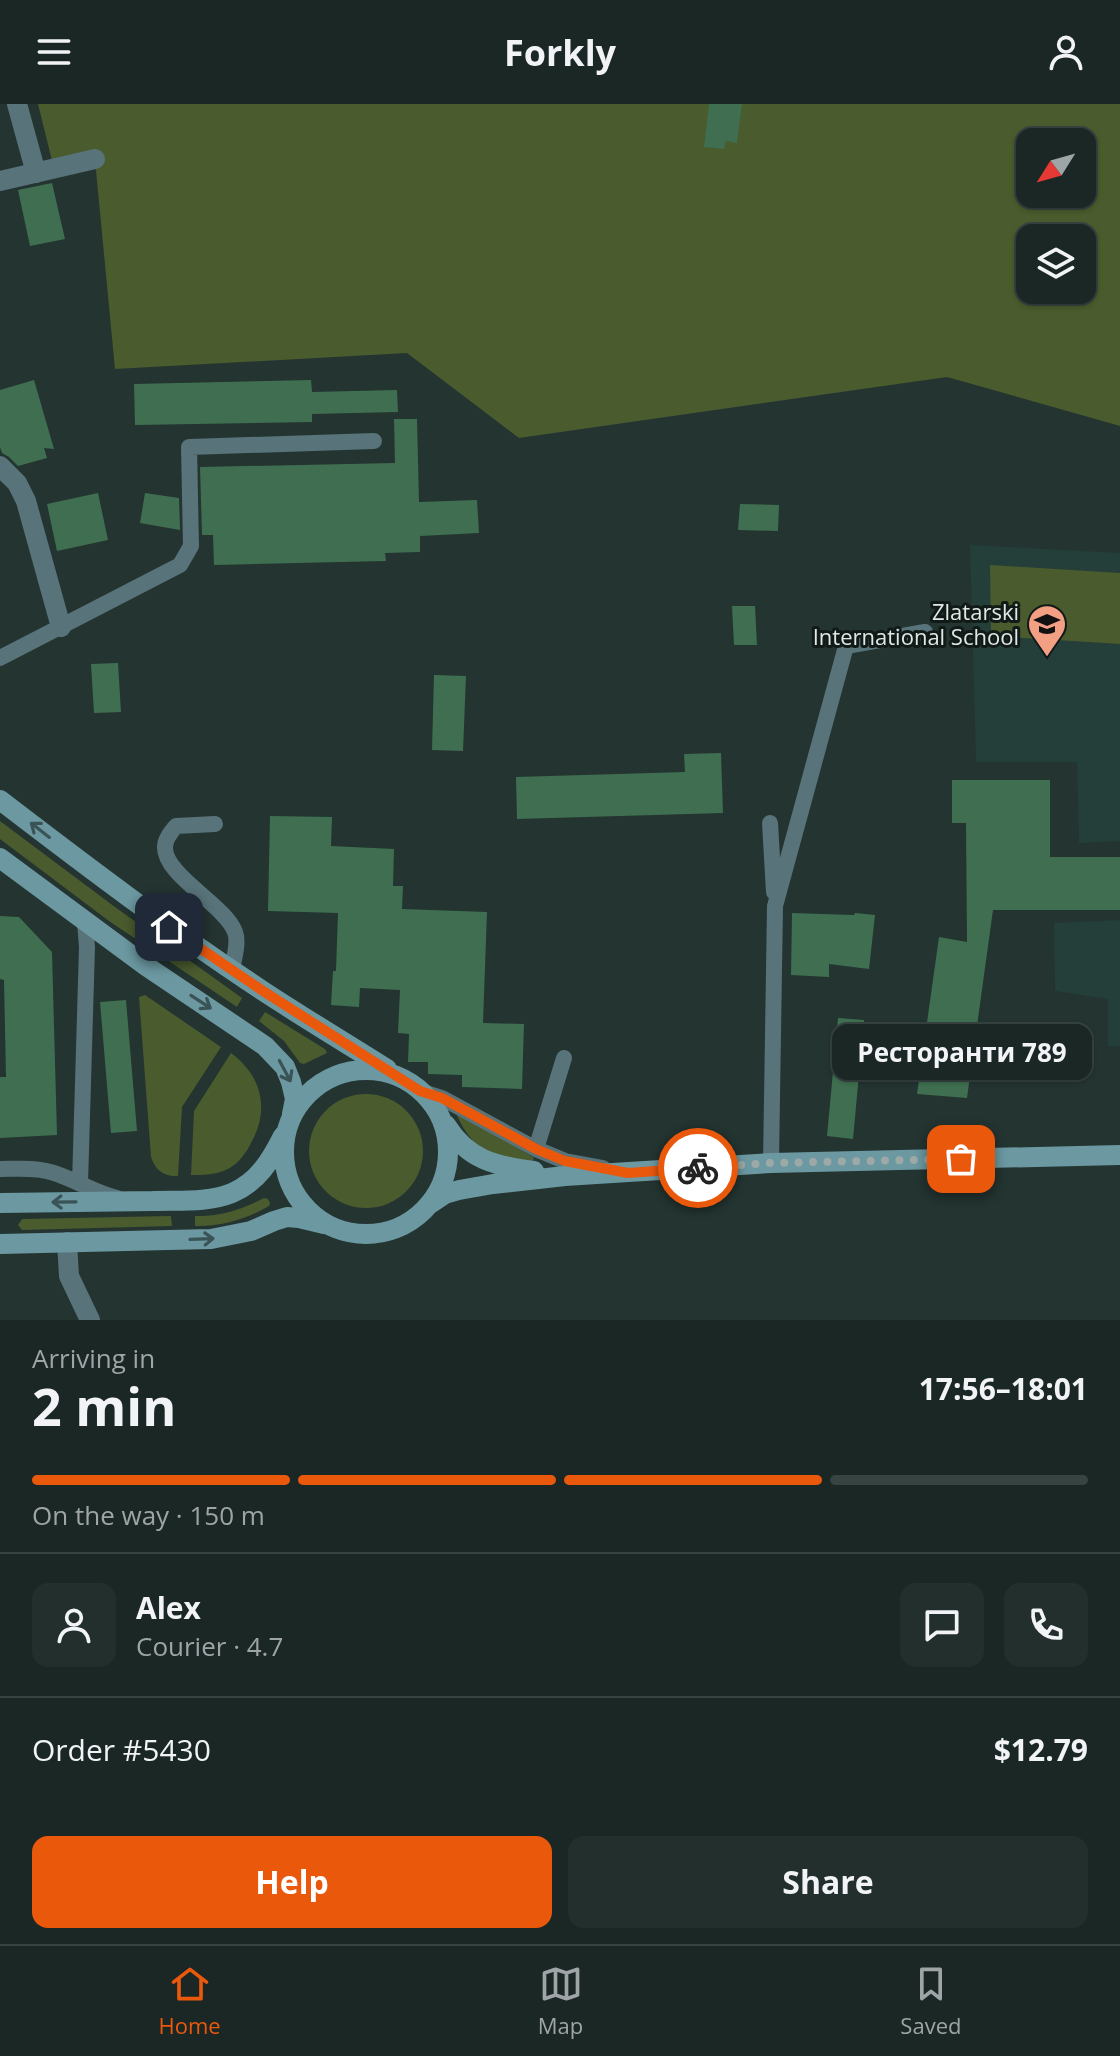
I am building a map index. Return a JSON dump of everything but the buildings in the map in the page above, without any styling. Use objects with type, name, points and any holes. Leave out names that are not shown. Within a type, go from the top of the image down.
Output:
[{"type":"main road","points":[[0,800],[131,899],[232,969],[420,1091],[466,1150],[505,1168],[565,1176]]},
{"type":"main road","points":[[1,860],[146,966],[265,1046],[285,1067],[295,1099],[284,1159],[294,1190],[315,1215],[331,1226]]},
{"type":"main road","points":[[0,1203],[204,1199],[229,1194],[258,1176],[302,1099],[313,1088],[345,1072],[380,1071],[401,1077]]},
{"type":"main road","points":[[430,1204],[447,1168],[448,1154],[442,1120]]},
{"type":"main road","points":[[0,1244],[211,1239],[251,1231],[287,1217],[331,1226],[348,1233],[380,1234],[400,1228],[445,1194],[493,1184],[565,1176],[771,1163],[1120,1155]]},
{"type":"street","points":[[17,104],[36,173]]},
{"type":"street","points":[[0,181],[95,159]]},
{"type":"street","points":[[0,466],[17,483],[26,501],[61,627]]},
{"type":"street","points":[[67,1242],[69,1276],[90,1320]]},
{"type":"lane","points":[[0,658],[180,565],[191,546],[189,447],[374,441]]},
{"type":"lane","points":[[775,906],[846,646],[925,632]]},
{"type":"lane","points":[[770,823],[775,906],[771,1163]]},
{"type":"lane","points":[[215,824],[176,826],[166,840],[164,851],[175,870],[229,921],[237,936],[232,969]]},
{"type":"lane","points":[[80,1184],[87,947],[85,922]]},
{"type":"lane","points":[[536,1149],[564,1058]]},
{"type":"lane","points":[[420,1091],[442,1098],[536,1149],[565,1161],[628,1173]]},
{"type":"lane","points":[[0,1169],[36,1169],[55,1173],[128,1201]]},
{"type":"shaded area","name":"Zlatarski International School","points":[[970,545],[1120,553],[1120,841],[1079,843],[1077,762],[976,762]]},
{"type":"shaded area","points":[[1120,920],[1120,1046],[1108,1046],[1108,999],[1055,991],[1054,923]]},
{"type":"green space","points":[[38,104],[1120,104],[1120,426],[947,377],[519,438],[407,353],[115,369],[95,160],[54,169]]},
{"type":"green space","points":[[990,565],[1120,573],[1120,644],[991,636]]},
{"type":"green space","points":[[0,821],[242,998],[237,1007],[109,921],[0,839]]},
{"type":"green space","points":[[145,995],[221,1047],[182,1107],[178,1176],[161,1172],[151,1157],[139,997]]},
{"type":"green space","points":[[265,1012],[327,1053],[300,1063],[284,1041],[259,1021]]},
{"type":"green space","points":[[231,1053],[249,1071],[260,1093],[261,1116],[257,1129],[245,1153],[232,1167],[214,1174],[191,1175],[194,1111]]},
{"type":"green space","points":[[366,1094],[388,1098],[406,1111],[419,1129],[423,1151],[419,1173],[406,1191],[388,1204],[366,1208],[344,1204],[326,1191],[313,1173],[309,1151],[313,1129],[326,1111],[344,1098]]},
{"type":"green space","points":[[459,1114],[534,1159],[506,1160],[491,1155],[468,1135]]},
{"type":"green space","points":[[268,1199],[269,1206],[252,1215],[224,1224],[195,1226],[195,1216],[231,1212]]},
{"type":"green space","points":[[171,1216],[172,1226],[22,1230],[18,1225],[22,1219]]},
{"type":"way so far","points":[[698,1168],[771,1163],[961,1159]]},
{"type":"place","name":"Zlatarski International School","points":[[1047,658]]},
{"type":"place","name":"Ресторанти 789","points":[[961,1159]]},
{"type":"route","points":[[169,927],[420,1091],[442,1098],[536,1149],[565,1161],[628,1173],[698,1168]]}]
